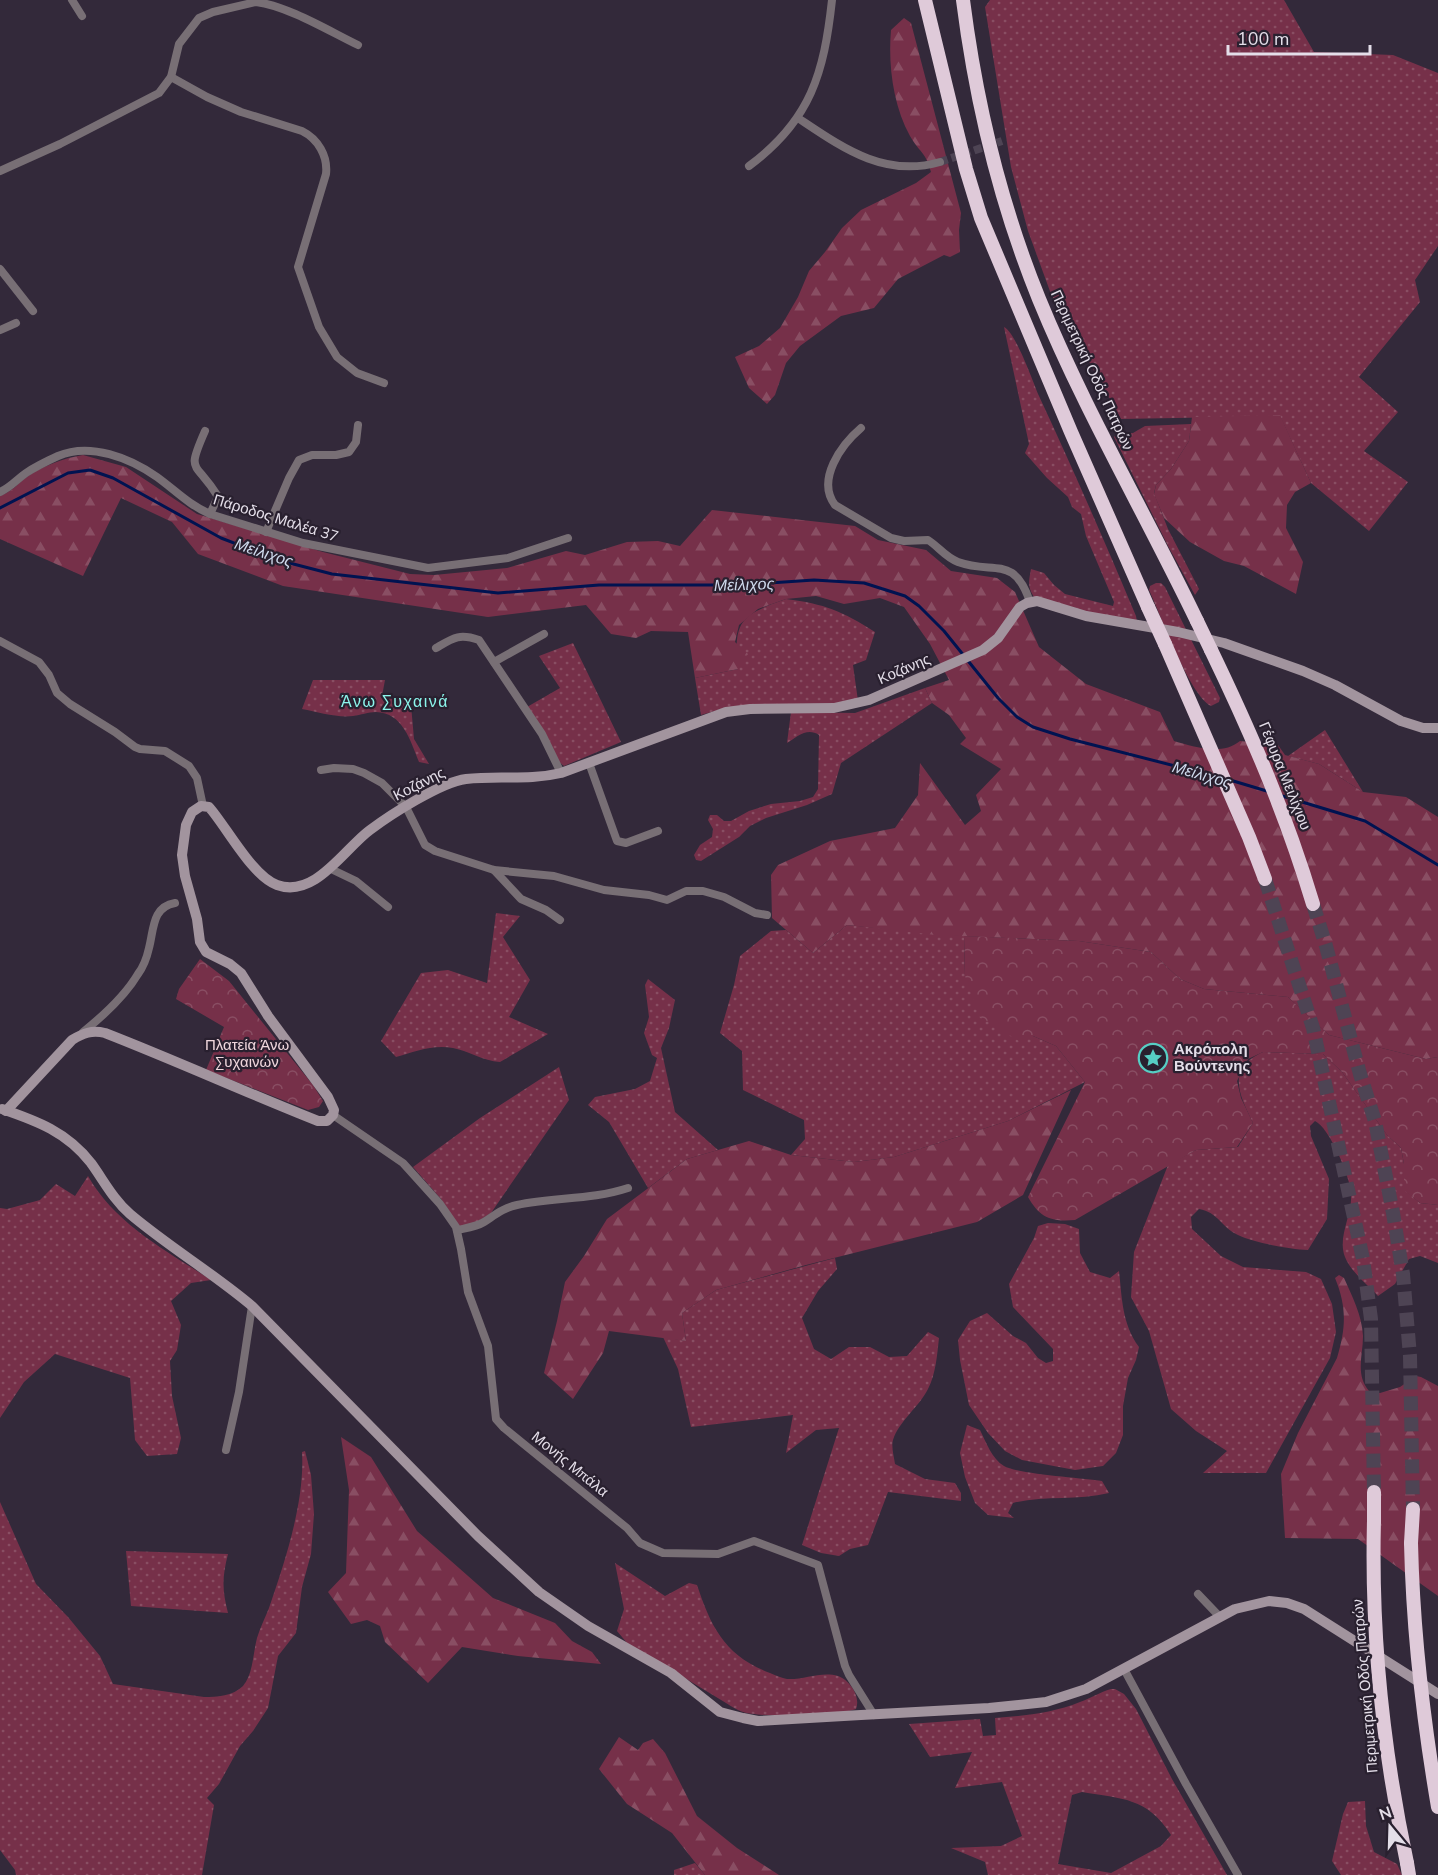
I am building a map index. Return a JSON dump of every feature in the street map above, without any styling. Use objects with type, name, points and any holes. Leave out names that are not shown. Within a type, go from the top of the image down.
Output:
[{"type":"highway","points":[[925,0],[956,128],[981,218],[1071,432],[1258,858],[1265,879]]},
{"type":"highway","name":"Περιμετρική Οδός Πατρών","points":[[963,0],[976,88],[993,162],[1038,297],[1081,390],[1236,702]]},
{"type":"highway","name":"Γέφυρα Μειλίχιου","points":[[1236,702],[1261,756],[1313,904]]},
{"type":"highway","name":"Περιμετρική Οδός Πατρών","points":[[1374,1492],[1373,1617],[1379,1687],[1388,1759],[1408,1869]]},
{"type":"highway","points":[[1413,1509],[1412,1595],[1425,1729],[1438,1807]]},
{"type":"street","points":[[72,0],[82,16]]},
{"type":"street","points":[[749,166],[774,146],[798,118],[810,96],[820,70],[832,0]]},
{"type":"street","points":[[0,171],[60,144],[151,98],[164,88],[171,77],[179,44],[199,18],[213,12],[256,2],[284,9],[358,45]]},
{"type":"street","points":[[171,77],[241,112],[302,130],[317,143],[326,161],[326,174],[298,267],[319,327],[337,357],[357,373],[384,382]]},
{"type":"street","points":[[798,118],[846,148],[880,163],[909,167],[940,162]]},
{"type":"street","points":[[0,269],[33,311]]},
{"type":"street","points":[[0,330],[16,323]]},
{"type":"street","points":[[266,532],[299,460],[312,454],[336,455],[349,452],[356,442],[358,425]]},
{"type":"street","points":[[861,428],[841,451],[831,470],[828,487],[830,497],[835,505],[891,538],[904,541],[928,540],[955,561],[980,567],[1006,569],[1014,574],[1021,583],[1030,602],[1042,602],[1086,616],[1178,632],[1224,643],[1303,670],[1401,721],[1423,728],[1438,728]]},
{"type":"street","points":[[206,430],[193,460],[195,468],[217,495],[210,514]]},
{"type":"street","name":"Πάροδος Μαλέα 37","points":[[0,492],[11,487],[30,471],[59,455],[83,450],[126,460],[140,467],[196,508],[210,514],[325,548],[428,568],[508,558],[568,538]]},
{"type":"street","name":"Κοζάνης","points":[[203,806],[210,808],[249,861],[274,884],[286,887],[296,886],[319,877],[331,869],[367,832],[435,790],[459,781],[482,778],[540,778],[561,773],[726,712],[750,709],[834,708],[854,704],[948,667],[989,646],[1000,635],[1016,611],[1030,602]]},
{"type":"street","points":[[494,662],[544,634]]},
{"type":"street","points":[[436,648],[466,635],[479,640],[542,734],[561,773]]},
{"type":"street","points":[[0,641],[39,662],[49,675],[57,693],[70,704],[135,747],[165,751],[189,766],[197,777],[203,806],[196,808],[189,817],[182,855],[200,942],[206,952],[230,964],[241,973],[268,1016],[328,1097],[334,1110],[333,1115],[327,1121],[318,1121],[105,1033],[92,1032],[80,1035]]},
{"type":"street","points":[[589,763],[617,841],[626,843],[658,831]]},
{"type":"street","points":[[321,771],[344,768],[364,773],[382,783],[406,807],[424,845],[435,851],[494,870],[546,875],[598,889],[649,895],[668,900],[686,891],[703,891],[727,898],[755,914],[767,915]]},
{"type":"street","points":[[331,869],[356,881],[388,907]]},
{"type":"street","points":[[494,870],[521,899],[546,910],[560,920]]},
{"type":"street","points":[[175,903],[160,909],[155,918],[146,960],[138,975],[122,995],[69,1043],[3,1110],[43,1124],[69,1141],[89,1161],[110,1193],[126,1211],[252,1306],[478,1536],[527,1582],[555,1605],[670,1673],[720,1712],[758,1721],[989,1708],[1046,1702],[1086,1689],[1220,1616],[1258,1602],[1278,1601],[1296,1606],[1438,1694]]},
{"type":"street","name":"Μονής Μπάλα","points":[[333,1115],[403,1163],[440,1204],[457,1230],[468,1292],[488,1346],[496,1419],[504,1428],[627,1528],[640,1543],[652,1549],[663,1553],[718,1554],[754,1541],[818,1565],[845,1666],[874,1715]]},
{"type":"street","points":[[457,1230],[479,1224],[500,1210],[509,1207],[602,1196],[628,1188]]},
{"type":"street","points":[[226,1450],[239,1392],[252,1306]]},
{"type":"street","points":[[1198,1594],[1220,1616]]},
{"type":"street","points":[[1124,1669],[1238,1875]]},
{"type":"green space","points":[[990,0],[1284,0],[1314,52],[1393,55],[1438,73],[1438,246],[1415,280],[1420,302],[1359,377],[1398,412],[1364,451],[1408,482],[1369,531],[1311,483],[1280,416],[1121,419],[1051,294],[1028,231],[1011,167],[985,7]]},
{"type":"green space","points":[[904,18],[911,23],[961,213],[960,252],[950,257],[944,255],[898,279],[874,308],[841,316],[800,346],[786,363],[775,395],[767,404],[749,388],[735,357],[759,346],[780,328],[798,297],[809,271],[842,228],[861,210],[916,183],[931,172],[927,160],[904,124],[893,84],[890,57],[891,30]]},
{"type":"green space","points":[[1004,327],[1014,338],[1024,358],[1113,561],[1137,622],[1109,618],[1034,597],[1030,590],[1031,569],[1044,573],[1065,594],[1113,606],[1114,602],[1086,536],[1081,514],[1072,507],[1068,497],[1025,453],[1029,444]]},
{"type":"green space","points":[[1280,415],[1311,483],[1295,492],[1287,505],[1286,528],[1303,562],[1296,594],[1244,566],[1224,561],[1190,542],[1164,518],[1154,494],[1156,485],[1171,469],[1189,441],[1192,417]]},
{"type":"green space","points":[[1191,424],[1189,441],[1171,469],[1156,485],[1154,493],[1168,529],[1199,589],[1195,595],[1114,437],[1118,433],[1133,433],[1145,426]]},
{"type":"green space","points":[[83,455],[126,467],[197,514],[323,552],[410,574],[434,575],[507,568],[566,551],[585,555],[627,542],[658,541],[680,546],[712,510],[855,526],[878,540],[926,550],[951,571],[997,578],[1015,592],[1039,647],[1086,684],[1160,712],[1174,741],[1208,749],[1233,746],[1240,741],[1278,745],[1285,755],[1319,764],[1363,792],[1406,797],[1438,817],[1438,1057],[1426,1059],[1329,1035],[1288,997],[1204,989],[1180,979],[1151,952],[1079,941],[936,935],[847,925],[813,953],[772,918],[771,875],[778,865],[830,841],[895,828],[918,795],[920,763],[965,825],[981,811],[976,795],[1001,769],[960,744],[966,738],[949,715],[932,703],[925,688],[949,680],[930,644],[904,607],[880,598],[844,604],[816,596],[786,599],[758,609],[739,625],[735,642],[748,654],[738,669],[695,678],[688,632],[651,631],[636,638],[611,634],[586,605],[488,617],[283,586],[198,554],[172,522],[121,498],[83,576],[0,539],[0,496],[44,467]]},
{"type":"green space","points":[[1161,583],[1165,587],[1220,698],[1219,702],[1211,706],[1194,686],[1176,653],[1149,590],[1150,586]]},
{"type":"green space","points":[[786,599],[812,603],[833,610],[875,632],[866,660],[853,665],[858,701],[847,704],[722,709],[701,715],[695,678],[738,669],[737,640],[743,622],[759,610]]},
{"type":"green space","points":[[573,643],[621,742],[564,766],[558,761],[527,707],[560,688],[539,656]]},
{"type":"green space","points":[[313,680],[385,680],[382,696],[411,705],[414,739],[429,764],[419,762],[404,729],[393,717],[376,712],[341,716],[302,709]]},
{"type":"green space","points":[[925,688],[932,703],[841,763],[832,794],[766,818],[750,826],[739,837],[701,861],[696,860],[694,855],[700,845],[712,837],[713,829],[708,820],[710,815],[717,815],[724,821],[731,821],[749,811],[771,804],[800,801],[813,797],[818,789],[819,735],[806,732],[787,743],[791,712],[855,713]]},
{"type":"green space","points":[[1325,730],[1363,792],[1319,764],[1288,756]]},
{"type":"green space","points":[[496,913],[520,916],[503,937],[530,980],[509,1017],[548,1034],[500,1062],[446,1047],[424,1049],[396,1057],[381,1041],[421,973],[448,970],[487,983]]},
{"type":"green space","points":[[847,925],[964,936],[965,976],[1033,1036],[1056,1046],[1085,1082],[1008,1121],[894,1157],[854,1162],[791,1155],[805,1139],[804,1120],[743,1090],[742,1051],[720,1033],[740,956],[771,931],[786,930],[813,953]]},
{"type":"green space","points":[[964,936],[1079,941],[1151,952],[1180,979],[1204,989],[1288,997],[1329,1035],[1426,1059],[1438,1057],[1438,1205],[1420,1203],[1404,1190],[1404,1164],[1401,1148],[1387,1135],[1342,1072],[1323,1054],[1263,1052],[1248,1059],[1237,1081],[1241,1098],[1253,1123],[1237,1147],[1196,1150],[1075,1220],[1047,1217],[1037,1210],[1028,1197],[1085,1082],[1056,1046],[1033,1036],[1019,1041],[979,1016],[965,976]]},
{"type":"green space","name":"Πλατεία Άνω Συχαινών","points":[[200,959],[229,981],[313,1085],[323,1101],[319,1107],[308,1110],[206,1070],[224,1027],[176,999],[179,989]]},
{"type":"green space","points":[[648,979],[675,1000],[669,1028],[661,1048],[675,1112],[718,1150],[687,1159],[648,1188],[609,1122],[588,1105],[595,1097],[635,1089],[650,1081],[657,1058],[652,1055],[644,1033],[649,1017],[645,985]]},
{"type":"green space","points":[[1263,1052],[1323,1054],[1342,1072],[1387,1135],[1401,1148],[1405,1190],[1420,1203],[1438,1205],[1438,1263],[1420,1256],[1409,1259],[1395,1284],[1378,1296],[1355,1273],[1343,1249],[1351,1202],[1350,1187],[1333,1143],[1321,1125],[1315,1121],[1310,1126],[1311,1136],[1329,1179],[1327,1219],[1308,1250],[1272,1245],[1245,1238],[1233,1232],[1211,1213],[1199,1209],[1191,1217],[1192,1229],[1221,1256],[1243,1267],[1306,1272],[1321,1279],[1332,1304],[1336,1332],[1330,1358],[1266,1473],[1203,1473],[1227,1451],[1196,1431],[1171,1409],[1149,1331],[1131,1297],[1134,1252],[1168,1165],[1196,1150],[1238,1147],[1253,1123],[1240,1092],[1240,1074],[1251,1059]]},
{"type":"green space","points":[[559,1067],[569,1100],[491,1213],[475,1223],[459,1227],[441,1199],[413,1167],[480,1118]]},
{"type":"green space","points":[[1071,1090],[1023,1195],[977,1222],[716,1290],[682,1313],[686,1341],[609,1331],[603,1353],[573,1399],[544,1373],[565,1282],[607,1219],[687,1159],[749,1141],[791,1155],[854,1162],[894,1157],[1008,1121]]},
{"type":"green space","points":[[88,1176],[99,1193],[127,1222],[160,1247],[211,1280],[191,1283],[171,1301],[181,1325],[177,1350],[170,1361],[172,1396],[181,1438],[177,1454],[147,1456],[135,1440],[130,1378],[55,1354],[24,1382],[0,1418],[0,1208],[7,1209],[40,1200],[56,1184],[75,1196]]},
{"type":"green space","points":[[1048,1223],[1065,1224],[1079,1229],[1080,1253],[1090,1272],[1110,1278],[1119,1271],[1126,1320],[1139,1347],[1128,1378],[1123,1406],[1123,1435],[1116,1453],[1103,1466],[1075,1470],[1022,1460],[1005,1451],[988,1433],[969,1405],[958,1340],[970,1321],[987,1313],[1013,1336],[1026,1343],[1038,1358],[1046,1363],[1053,1361],[1053,1349],[1013,1307],[1009,1284],[1038,1226]]},
{"type":"green space","points":[[835,1258],[837,1269],[818,1291],[802,1318],[814,1349],[831,1359],[849,1347],[870,1347],[889,1357],[907,1356],[928,1332],[939,1338],[931,1383],[896,1433],[892,1442],[893,1452],[895,1464],[925,1479],[955,1483],[961,1493],[961,1501],[888,1492],[868,1545],[850,1549],[839,1556],[821,1553],[802,1545],[839,1428],[816,1430],[786,1453],[793,1415],[691,1427],[678,1369],[663,1337],[686,1341],[682,1313],[716,1290]]},
{"type":"green space","points":[[1339,1275],[1344,1278],[1361,1321],[1363,1336],[1361,1371],[1369,1391],[1380,1393],[1400,1387],[1416,1376],[1438,1386],[1438,1596],[1358,1539],[1285,1538],[1281,1474],[1298,1433],[1337,1358],[1344,1318],[1342,1299],[1335,1278]]},
{"type":"green space","points":[[967,1425],[980,1430],[993,1455],[1004,1466],[1035,1473],[1102,1481],[1109,1493],[1013,1503],[1008,1513],[1014,1518],[988,1515],[975,1503],[965,1477],[960,1453]]},
{"type":"green space","points":[[341,1437],[371,1457],[417,1531],[493,1598],[555,1623],[572,1641],[592,1652],[601,1664],[518,1656],[462,1647],[428,1683],[385,1642],[380,1626],[367,1620],[351,1624],[328,1592],[346,1573],[349,1490]]},
{"type":"green space","points":[[305,1451],[311,1475],[314,1514],[311,1554],[302,1587],[296,1633],[278,1656],[268,1708],[240,1746],[219,1784],[207,1798],[214,1805],[202,1875],[16,1875],[15,1870],[0,1850],[0,1502],[36,1584],[68,1617],[100,1656],[113,1684],[204,1697],[219,1696],[239,1689],[249,1676],[257,1638],[269,1608],[293,1531],[300,1491],[302,1452]]},
{"type":"green space","points":[[126,1551],[228,1554],[224,1584],[228,1613],[131,1606]]},
{"type":"green space","points":[[615,1563],[665,1596],[689,1583],[697,1585],[714,1627],[731,1649],[742,1658],[774,1675],[787,1679],[825,1674],[838,1676],[847,1681],[856,1694],[856,1709],[817,1715],[782,1716],[741,1711],[627,1643],[617,1631],[624,1609]]},
{"type":"green space","points":[[1111,1689],[1124,1694],[1136,1709],[1172,1779],[1227,1875],[988,1875],[985,1862],[951,1848],[1001,1846],[1022,1836],[1002,1782],[955,1788],[972,1752],[930,1757],[909,1724],[980,1719],[983,1736],[996,1735],[995,1718],[1059,1709]],"holes":[[[1082,1792],[1133,1802],[1153,1813],[1171,1835],[1161,1846],[1111,1873],[1058,1864],[1072,1795]]]},
{"type":"green space","points":[[619,1737],[638,1750],[643,1743],[653,1739],[665,1753],[697,1816],[737,1848],[779,1875],[705,1875],[672,1833],[627,1804],[599,1769]]},
{"type":"green space","points":[[1365,1801],[1366,1826],[1374,1852],[1397,1864],[1402,1875],[1341,1875],[1332,1861],[1348,1802]]},
{"type":"green space","points":[[695,1863],[705,1875],[674,1875],[674,1870]]},
{"type":"waterway","name":"Μείλιχος","points":[[0,508],[68,473],[90,470],[113,478],[221,538],[278,560],[332,574],[498,593],[599,585],[739,585],[814,580],[864,583],[905,596],[919,606],[944,631],[998,698],[1017,717],[1033,727],[1070,739],[1218,777]]},
{"type":"waterway","name":"Μείλιχος","points":[[1230,780],[1270,792]]},
{"type":"waterway","name":"Μείλιχος","points":[[1279,795],[1365,821],[1438,865]]},
{"type":"tunnel","points":[[940,162],[1002,141]]},
{"type":"tunnel","points":[[1265,879],[1313,1028],[1363,1259],[1371,1319],[1374,1492]]},
{"type":"tunnel","points":[[1313,904],[1375,1121],[1393,1213],[1403,1274],[1410,1356],[1413,1509]]},
{"type":"place","name":"Ακρόπολη Βούντενης","points":[[1153,1058]]},
{"type":"district","name":"Άνω Συχαινά","points":[[395,701]]}]
